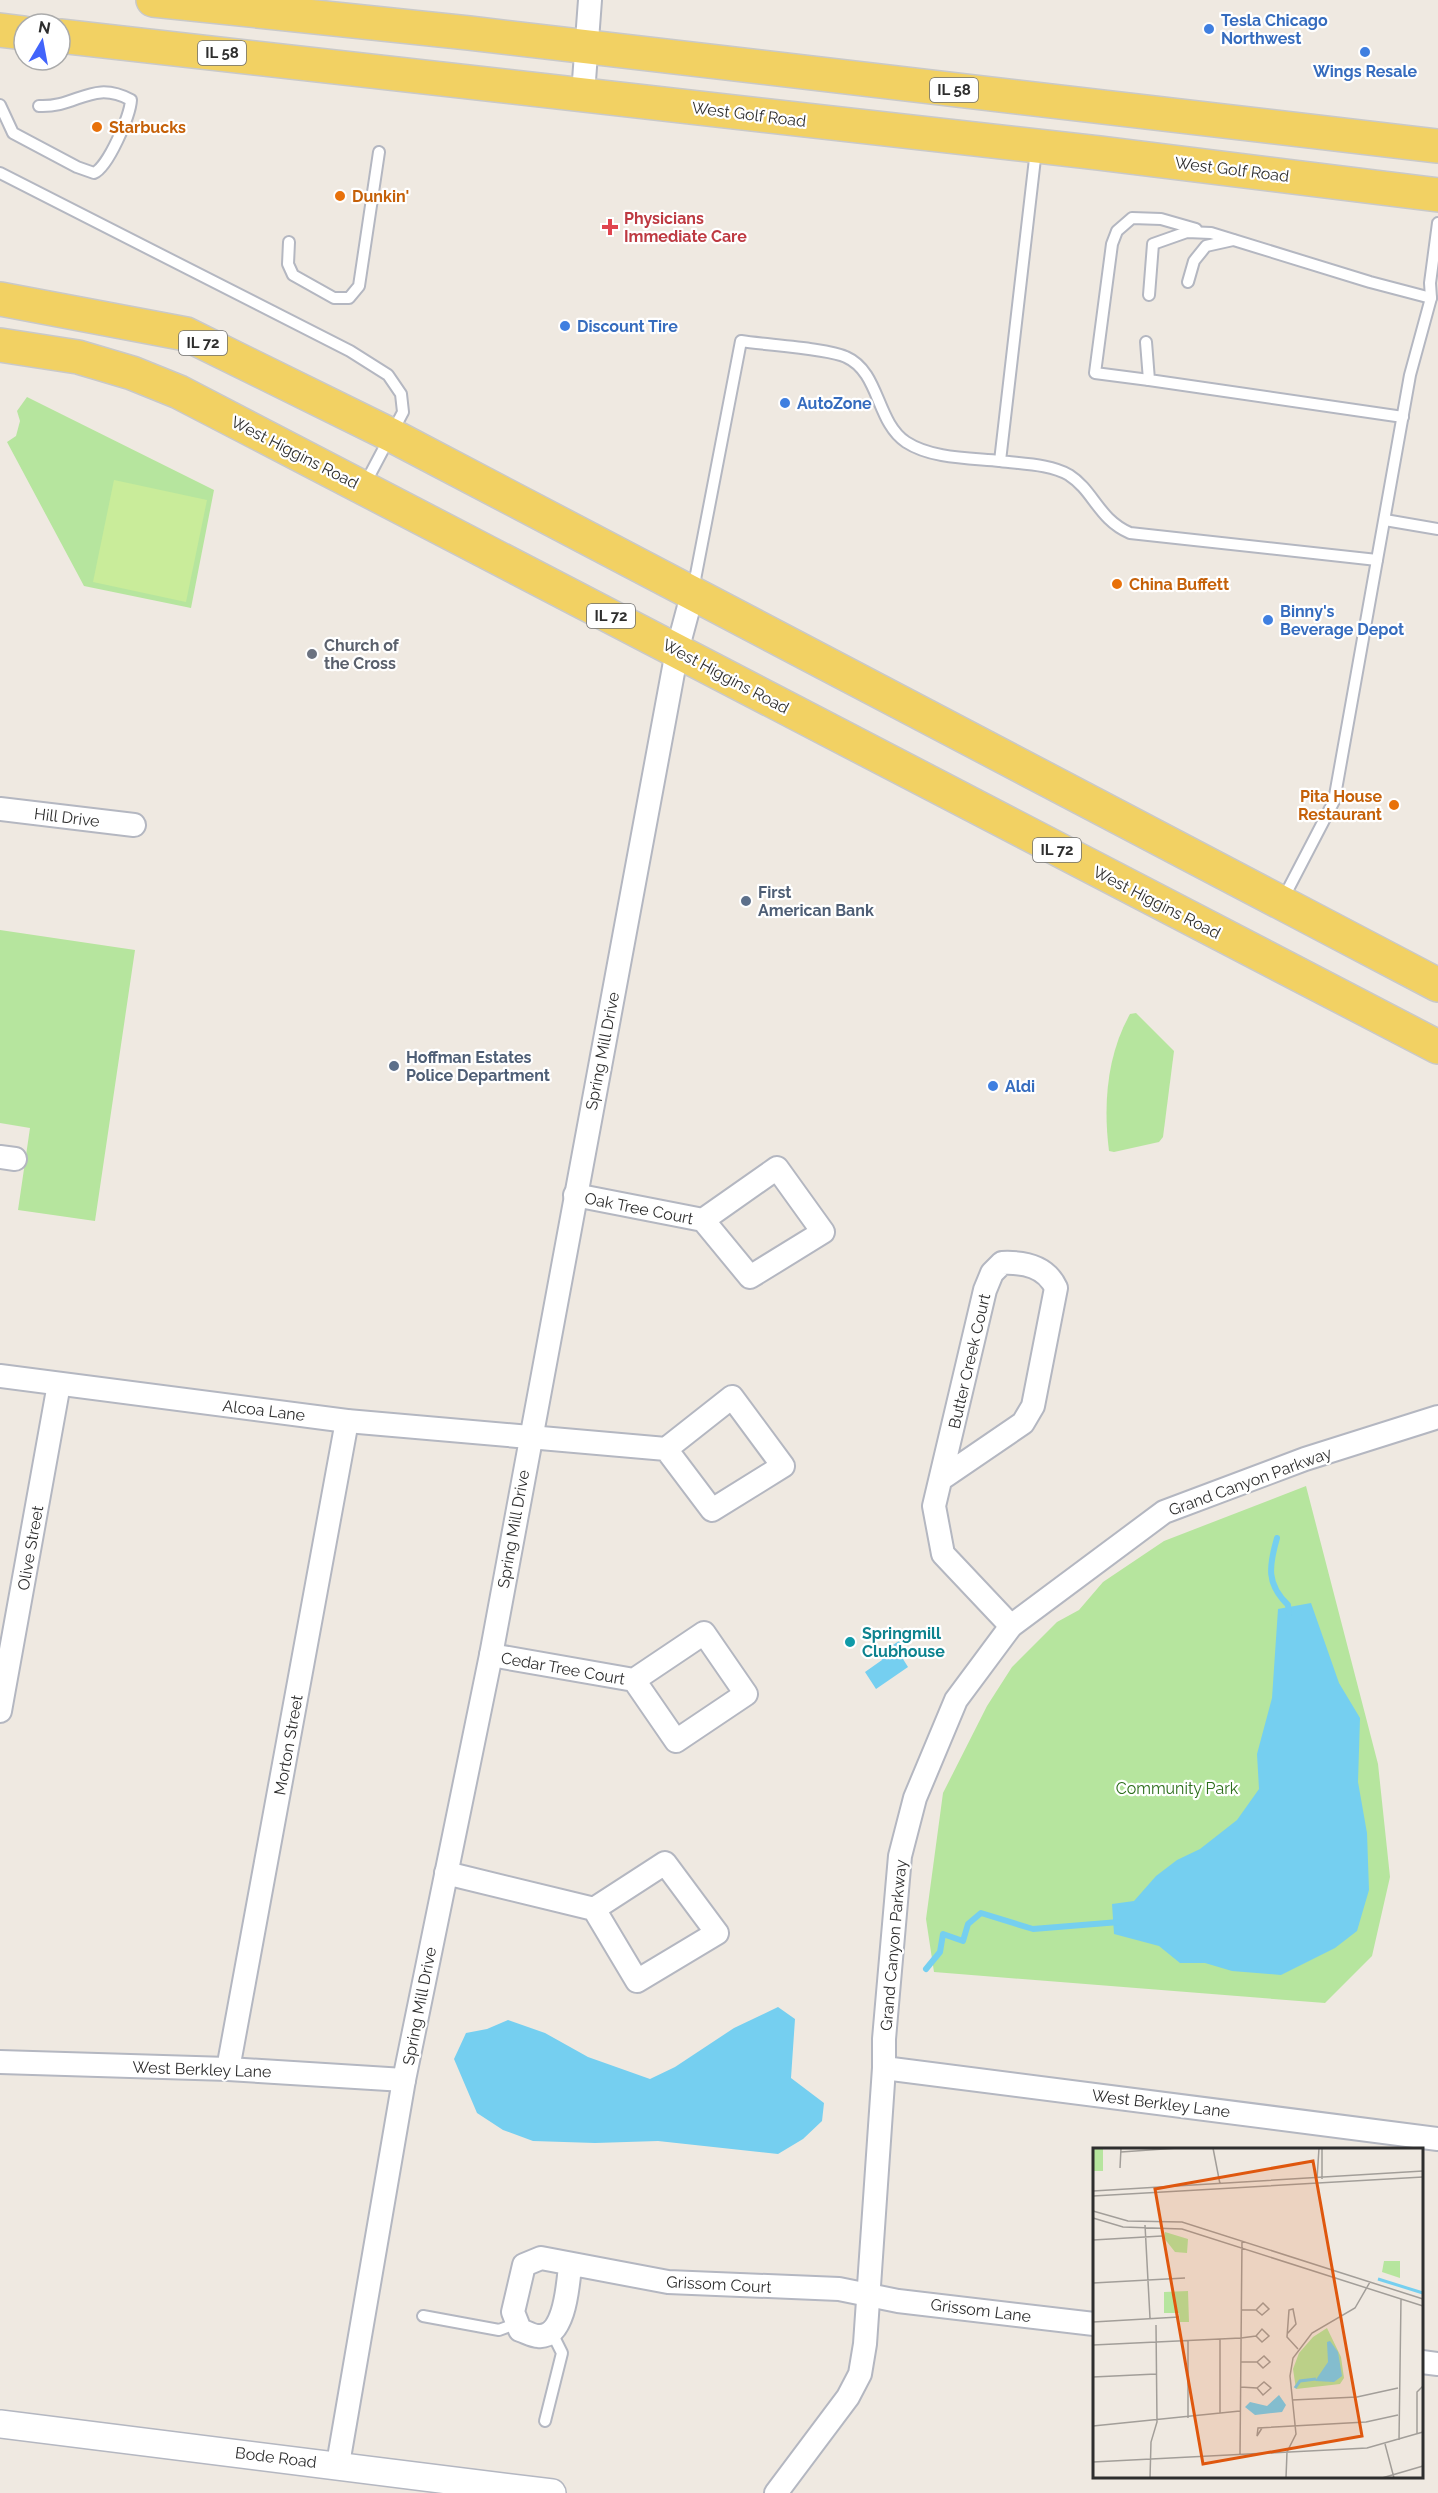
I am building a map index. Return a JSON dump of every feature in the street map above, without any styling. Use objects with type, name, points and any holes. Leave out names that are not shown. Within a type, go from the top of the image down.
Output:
[{"type":"main road","name":"IL 58","points":[[153,0],[587,47],[1438,146]]},
{"type":"main road","name":"West Golf Road","points":[[72,37],[583,94],[1438,195]]},
{"type":"main road","name":"IL 72","points":[[0,299],[186,334],[391,435],[1438,985]]},
{"type":"main road","name":"West Higgins Road","points":[[0,345],[78,357],[132,373],[179,392],[1438,1047]]},
{"type":"street","points":[[583,94],[590,0]]},
{"type":"street","name":"Spring Mill Drive","points":[[338,2464],[404,2080],[491,1655],[529,1438],[677,651],[692,595]]},
{"type":"street","name":"Hill Drive","points":[[0,808],[134,825]]},
{"type":"street","name":"Oak Tree Court","points":[[575,1195],[704,1220],[750,1277],[823,1232],[777,1168],[704,1220]]},
{"type":"street","name":"Butter Creek Court","points":[[941,1479],[1023,1423],[1033,1406],[1056,1288],[1052,1278],[1032,1265],[1002,1263],[992,1273],[985,1290],[934,1506],[943,1554],[1011,1626]]},
{"type":"street","name":"Alcoa Lane","points":[[0,1376],[347,1421],[666,1449]]},
{"type":"street","name":"Olive Street","points":[[0,1711],[60,1384]]},
{"type":"street","points":[[732,1397],[783,1466],[712,1510],[666,1449],[732,1397]]},
{"type":"street","name":"Grand Canyon Parkway","points":[[776,2493],[827,2429],[860,2374],[865,2344],[893,1915],[900,1856],[915,1798],[956,1700],[1011,1626],[1164,1512],[1305,1459],[1438,1417]]},
{"type":"street","name":"Morton Street","points":[[228,2069],[347,1421]]},
{"type":"street","name":"Cedar Tree Court","points":[[491,1655],[634,1680],[704,1633],[746,1694],[676,1741],[634,1680]]},
{"type":"street","points":[[446,1873],[594,1910],[637,1981],[717,1933],[665,1863],[594,1910]]},
{"type":"street","name":"West Berkley Lane","points":[[0,2062],[228,2069],[404,2080]]},
{"type":"street","name":"West Berkley Lane","points":[[884,2068],[1438,2139]]},
{"type":"street","name":"Grissom Court","points":[[518,2323],[513,2312],[524,2265],[541,2258],[668,2282],[839,2289],[868,2295]]},
{"type":"street","points":[[518,2323],[520,2330],[539,2337],[552,2333],[561,2320],[570,2265]]},
{"type":"street","name":"Grissom Lane","points":[[868,2295],[1093,2324]]},
{"type":"street","points":[[1423,2362],[1438,2364]]},
{"type":"street","name":"Bode Road","points":[[0,2424],[338,2464],[552,2493]]},
{"type":"lane","points":[[0,105],[13,133],[77,167],[94,173],[101,170],[109,155],[130,111],[131,100],[115,91],[100,91],[56,107],[39,106]]},
{"type":"lane","points":[[1000,461],[1037,147]]},
{"type":"lane","points":[[289,242],[288,264],[293,275],[334,298],[349,298],[358,286],[379,152]]},
{"type":"lane","points":[[0,173],[350,351],[388,375],[401,394],[403,412],[364,487]]},
{"type":"lane","points":[[1403,417],[1095,374],[1114,238],[1132,218],[1161,219],[1370,282],[1435,295]]},
{"type":"lane","points":[[1281,903],[1334,801],[1410,375],[1435,295],[1430,283],[1438,224]]},
{"type":"lane","points":[[1149,295],[1153,244],[1187,232],[1211,233]]},
{"type":"lane","points":[[1188,282],[1194,261],[1206,246],[1236,240]]},
{"type":"lane","points":[[692,595],[714,491],[741,341],[846,357],[865,371],[887,419],[905,442],[936,454],[1055,469],[1071,476],[1113,526],[1130,533],[1377,561]]},
{"type":"lane","points":[[1146,342],[1149,380]]},
{"type":"lane","points":[[1385,520],[1438,529]]},
{"type":"lane","points":[[423,2316],[499,2330],[518,2323]]},
{"type":"lane","points":[[545,2421],[562,2353],[552,2333]]},
{"type":"green space","points":[[27,397],[214,490],[191,608],[84,586],[7,442],[16,436],[20,421],[17,411]]},
{"type":"green space","points":[[114,480],[207,500],[186,602],[93,582]]},
{"type":"green space","points":[[0,930],[135,950],[95,1221],[18,1210],[30,1128],[0,1123]]},
{"type":"green space","points":[[1136,1013],[1174,1051],[1163,1137],[1159,1142],[1114,1152],[1109,1151],[1107,1133],[1109,1080],[1122,1030],[1130,1014]]},
{"type":"green space","name":"Community Park","points":[[1306,1486],[1378,1764],[1390,1877],[1372,1956],[1325,2003],[934,1972],[926,1919],[943,1793],[987,1706],[1012,1667],[1057,1622],[1079,1610],[1103,1582],[1164,1541]]},
{"type":"water","points":[[1311,1603],[1339,1683],[1360,1718],[1358,1782],[1367,1833],[1369,1890],[1357,1931],[1335,1948],[1281,1975],[1232,1971],[1205,1963],[1180,1963],[1159,1946],[1114,1934],[1112,1904],[1134,1901],[1156,1876],[1177,1860],[1200,1849],[1237,1820],[1259,1789],[1257,1754],[1272,1698],[1278,1609]]},
{"type":"water","points":[[899,1641],[908,1655],[903,1659],[908,1667],[876,1689],[865,1672],[882,1660],[879,1654]]},
{"type":"water","points":[[778,2007],[795,2019],[791,2078],[824,2103],[822,2121],[803,2139],[778,2154],[658,2141],[595,2143],[533,2141],[503,2130],[477,2113],[454,2059],[466,2033],[487,2029],[508,2020],[545,2033],[588,2057],[650,2079],[675,2067],[734,2028]]},
{"type":"waterway","points":[[1277,1538],[1272,1557],[1271,1574],[1276,1590],[1288,1605],[1289,1614]]},
{"type":"waterway","points":[[926,1969],[940,1952],[943,1934],[963,1941],[968,1924],[981,1913],[1033,1929],[1119,1922]]},
{"type":"place","name":"Tesla Chicago Northwest","points":[[1209,29]]},
{"type":"place","name":"Wings Resale","points":[[1365,52]]},
{"type":"place","name":"Starbucks","points":[[97,127]]},
{"type":"place","name":"Dunkin'","points":[[340,196]]},
{"type":"place","name":"Physicians Immediate Care","points":[[610,227]]},
{"type":"place","name":"Discount Tire","points":[[565,326]]},
{"type":"place","name":"AutoZone","points":[[785,403]]},
{"type":"place","name":"China Buffett","points":[[1117,584]]},
{"type":"place","name":"Binny's Beverage Depot","points":[[1268,620]]},
{"type":"place","name":"Church of the Cross","points":[[312,654]]},
{"type":"place","name":"Pita House Restaurant","points":[[1394,805]]},
{"type":"place","name":"First American Bank","points":[[746,901]]},
{"type":"place","name":"Hoffman Estates Police Department","points":[[394,1066]]},
{"type":"place","name":"Aldi","points":[[993,1086]]},
{"type":"place","name":"Springmill Clubhouse","points":[[850,1642]]}]
